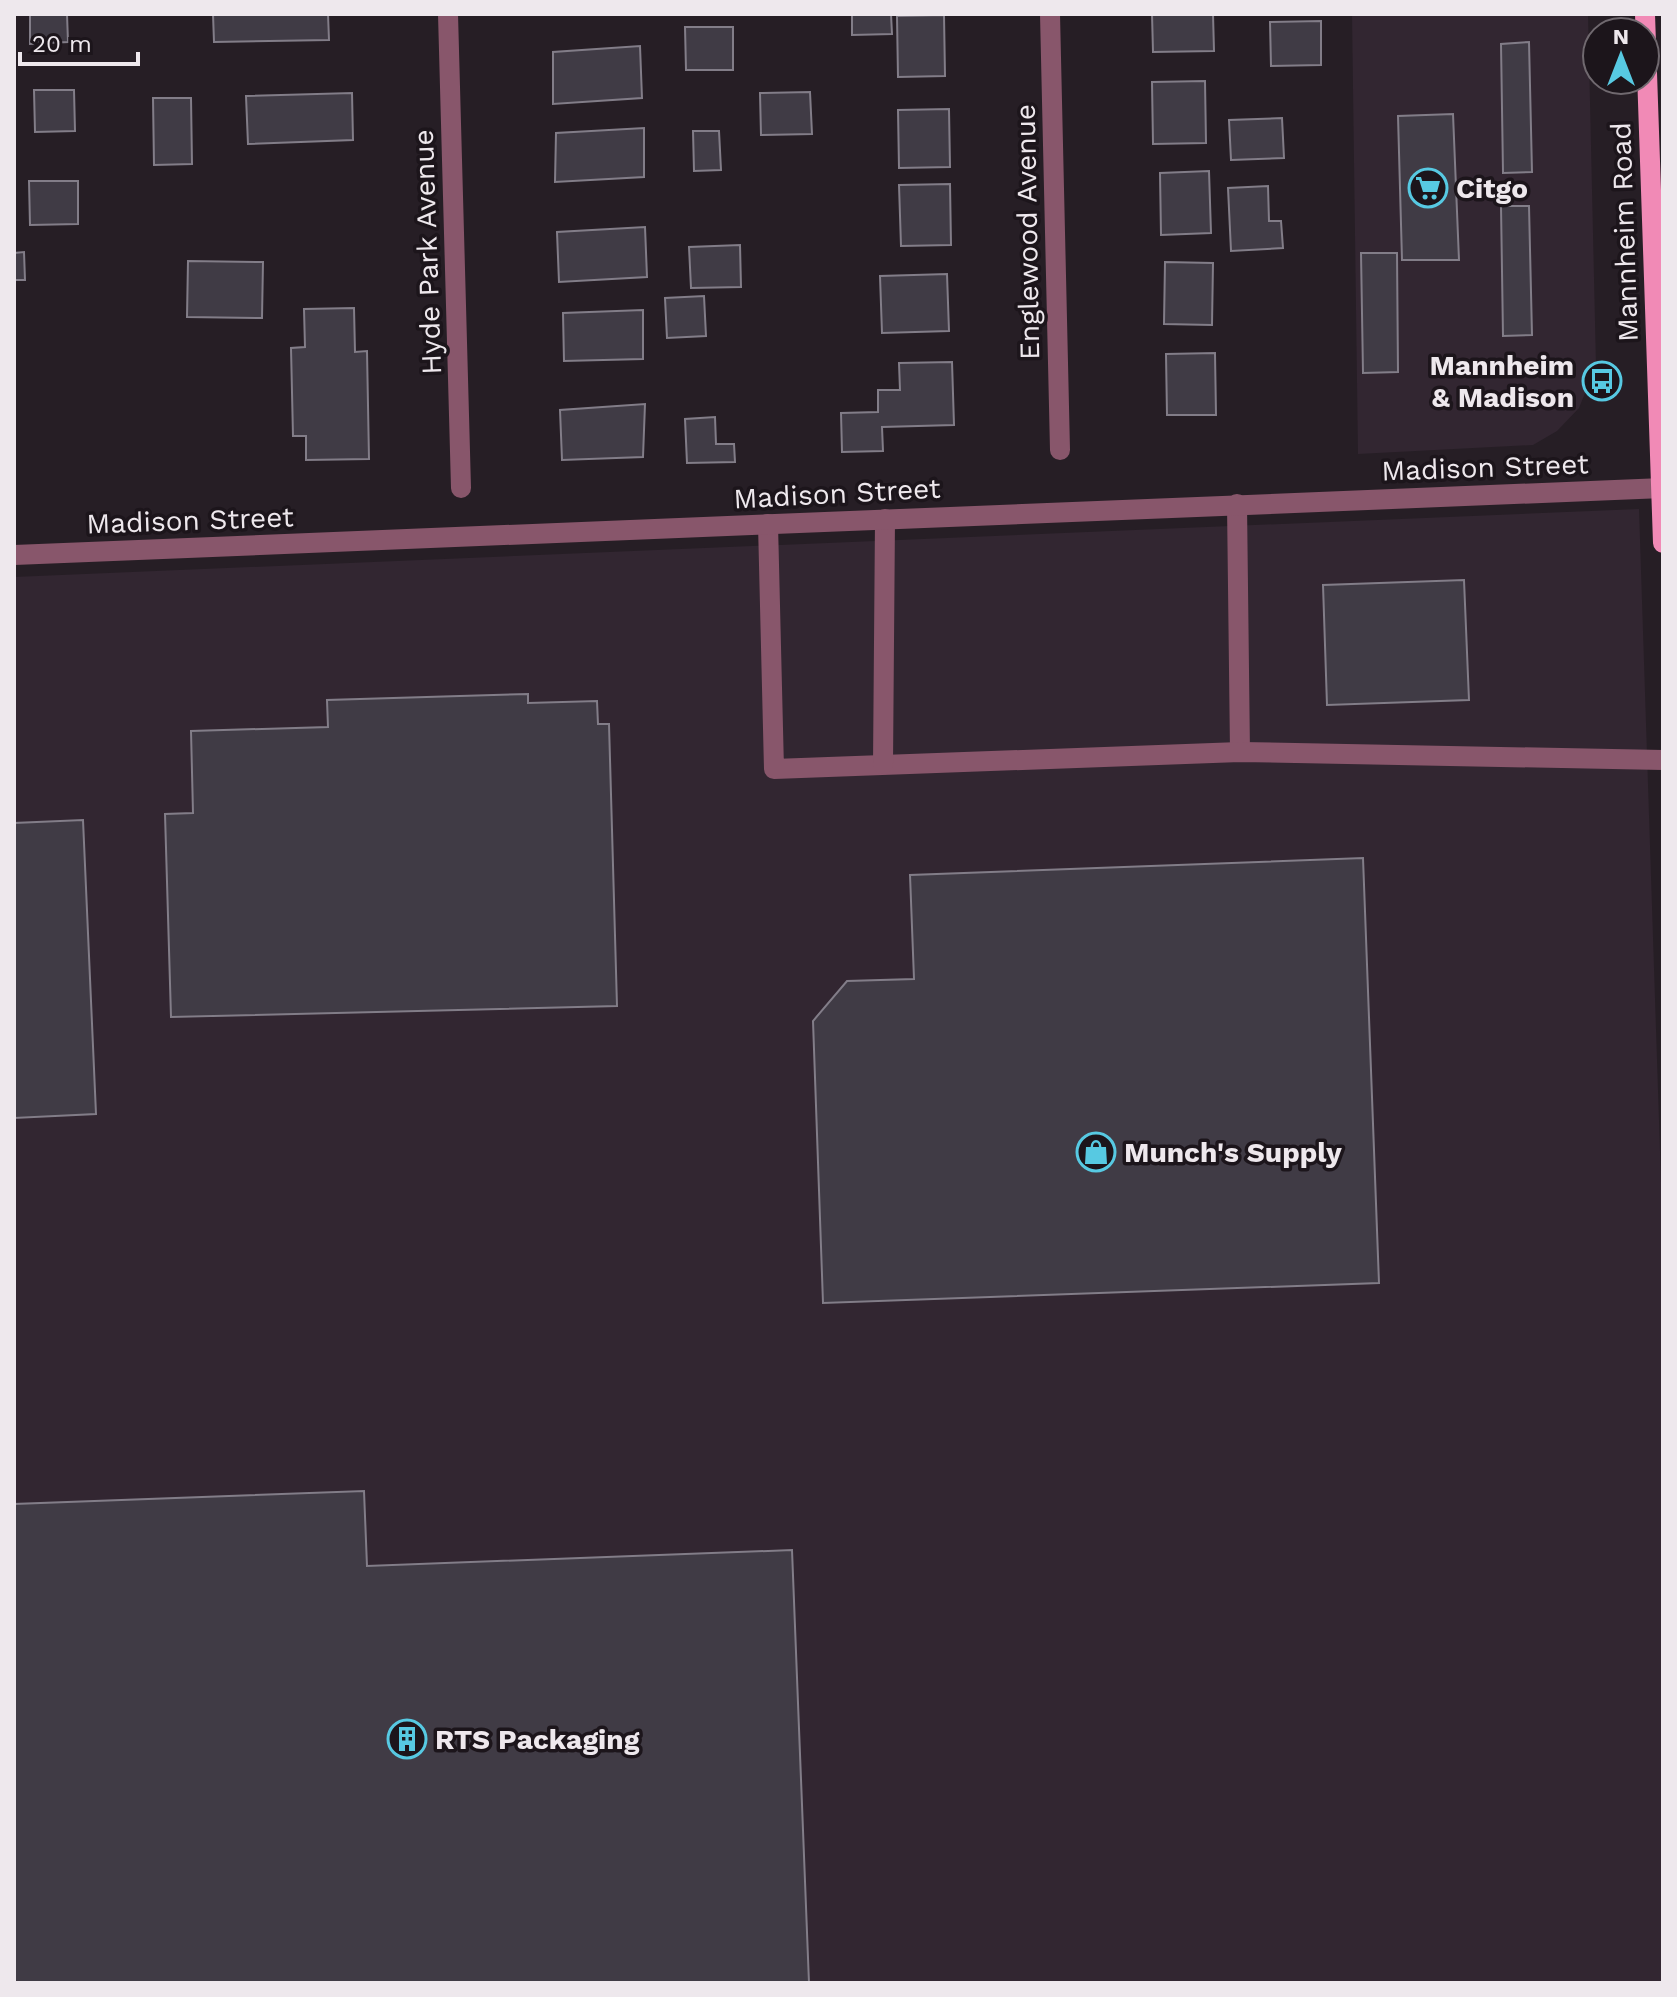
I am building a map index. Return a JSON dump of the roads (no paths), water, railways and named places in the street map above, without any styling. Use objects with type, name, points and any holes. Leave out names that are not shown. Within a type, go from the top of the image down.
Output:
[{"type":"main road","name":"Mannheim Road","points":[[1645,14],[1657,193],[1663,543]]},
{"type":"street","name":"Hyde Park Avenue","points":[[448,14],[461,488]]},
{"type":"street","name":"Englewood Avenue","points":[[1050,14],[1060,450]]},
{"type":"street","name":"Madison Street","points":[[14,555],[1662,488]]},
{"type":"street","points":[[1237,504],[1240,752]]},
{"type":"street","points":[[883,764],[885,519]]},
{"type":"street","points":[[768,524],[774,769],[1240,752],[1663,760]]},
{"type":"place","name":"Citgo","points":[[1428,188]]},
{"type":"place","name":"Mannheim & Madison","points":[[1602,381]]},
{"type":"place","name":"Munch's Supply","points":[[1096,1152]]},
{"type":"place","name":"RTS Packaging","points":[[407,1739]]}]
